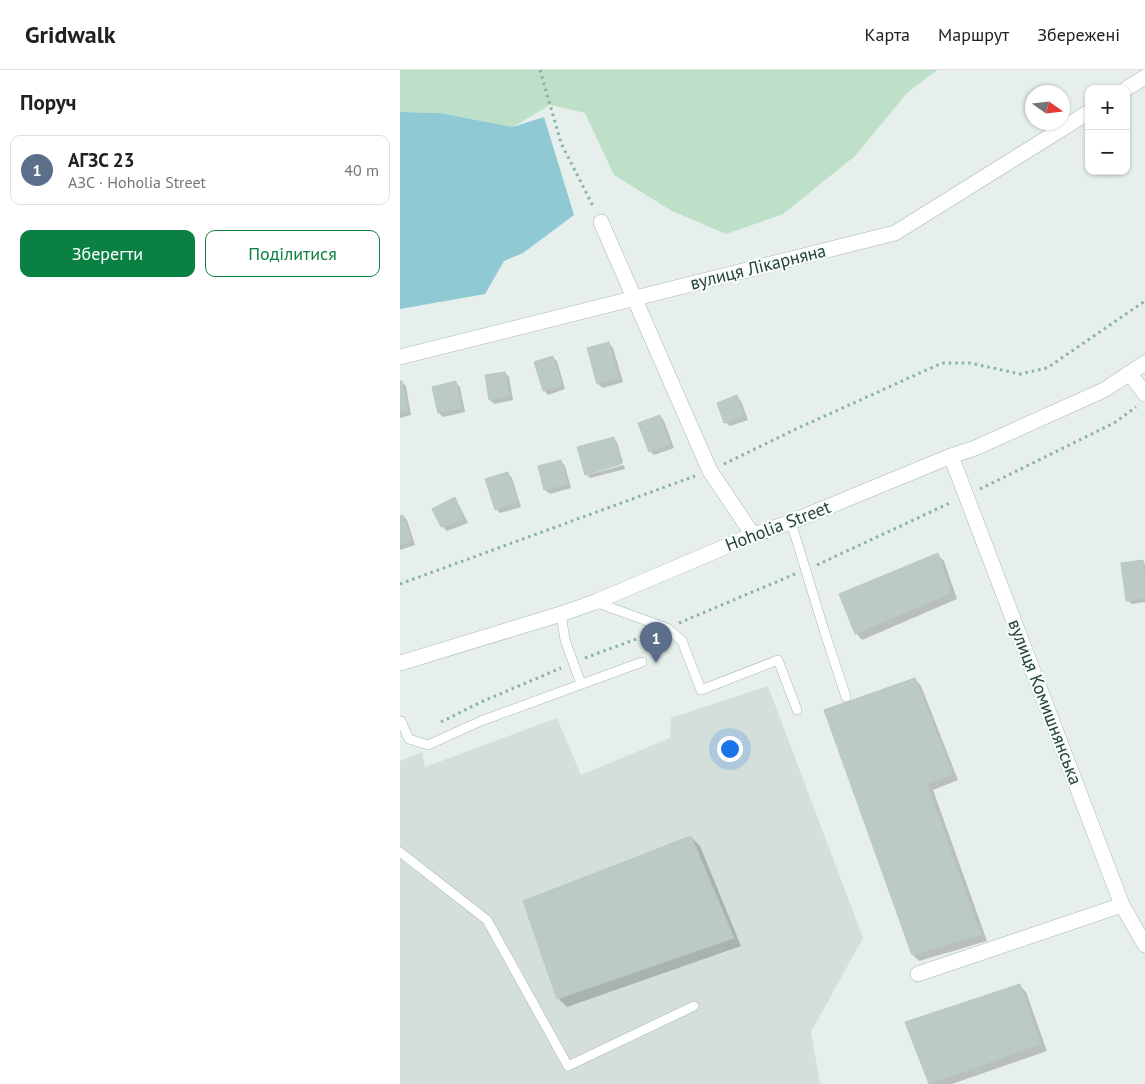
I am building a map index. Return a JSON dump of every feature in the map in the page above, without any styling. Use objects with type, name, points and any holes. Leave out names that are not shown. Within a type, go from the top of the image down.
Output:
[{"type":"street","points":[[1130,86],[1145,77]]},
{"type":"street","name":"вулиця Лікарняна","points":[[400,357],[895,233],[1085,114]]},
{"type":"street","points":[[601,222],[710,471],[753,535]]},
{"type":"street","name":"Hoholia Street","points":[[400,663],[595,602],[753,535],[791,522],[974,448],[1104,390],[1145,363]]},
{"type":"street","points":[[1129,373],[1142,400]]},
{"type":"street","name":"вулиця Комишнянська","points":[[951,456],[1122,905],[1145,945]]},
{"type":"street","points":[[918,974],[1122,905]]},
{"type":"lane","points":[[791,522],[846,697]]},
{"type":"lane","points":[[595,602],[667,628],[682,641],[701,690],[778,660],[797,710]]},
{"type":"lane","points":[[561,614],[566,640],[581,684]]},
{"type":"lane","points":[[400,721],[409,739],[428,745],[481,721],[642,662]]},
{"type":"lane","points":[[400,852],[487,920],[568,1066],[694,1006]]},
{"type":"path","points":[[540,70],[562,143],[601,222]]},
{"type":"path","points":[[400,584],[710,471],[796,429],[942,363],[970,363],[1020,374],[1047,368],[1145,301]]},
{"type":"path","points":[[433,726],[481,702],[573,663],[667,628],[806,570],[966,496],[1114,424],[1142,400]]},
{"type":"shaded area","points":[[768,686],[863,938],[811,1032],[820,1084],[400,1084],[400,761],[422,752],[425,767],[557,718],[581,775],[670,738],[671,718]]},
{"type":"green space","points":[[400,70],[937,70],[907,93],[855,156],[783,214],[726,234],[672,211],[614,175],[585,113],[550,105],[513,127],[440,113],[400,112]]},
{"type":"water","points":[[400,112],[440,113],[513,127],[544,117],[574,215],[523,253],[504,261],[485,294],[400,309]]},
{"type":"building","points":[[609,342],[619,378],[597,384],[587,348]]},
{"type":"building","points":[[553,356],[562,385],[543,391],[534,362]]},
{"type":"building","points":[[505,372],[510,396],[489,400],[485,375]]},
{"type":"building","points":[[400,381],[402,381],[408,411],[400,413]]},
{"type":"building","points":[[456,381],[462,408],[438,413],[432,387]]},
{"type":"building","points":[[737,395],[744,416],[724,423],[717,403]]},
{"type":"building","points":[[660,415],[670,444],[649,452],[638,423]]},
{"type":"building","points":[[614,437],[621,464],[585,475],[577,447]]},
{"type":"building","points":[[561,460],[568,484],[544,490],[538,466]]},
{"type":"building","points":[[508,472],[518,502],[495,510],[485,479]]},
{"type":"building","points":[[455,497],[464,519],[441,527],[432,509]]},
{"type":"building","points":[[403,515],[412,541],[400,545],[400,516]]},
{"type":"building","points":[[938,553],[951,593],[855,634],[839,594]]},
{"type":"building","points":[[1143,560],[1145,598],[1126,601],[1121,563]]},
{"type":"building","points":[[915,678],[953,774],[927,784],[981,935],[912,955],[824,710]]},
{"type":"building","points":[[691,836],[734,938],[557,999],[523,901]]},
{"type":"building","points":[[1020,984],[1041,1044],[929,1084],[905,1022]]},
{"type":"place","name":"АГЗС 23","points":[[656,663]]}]
